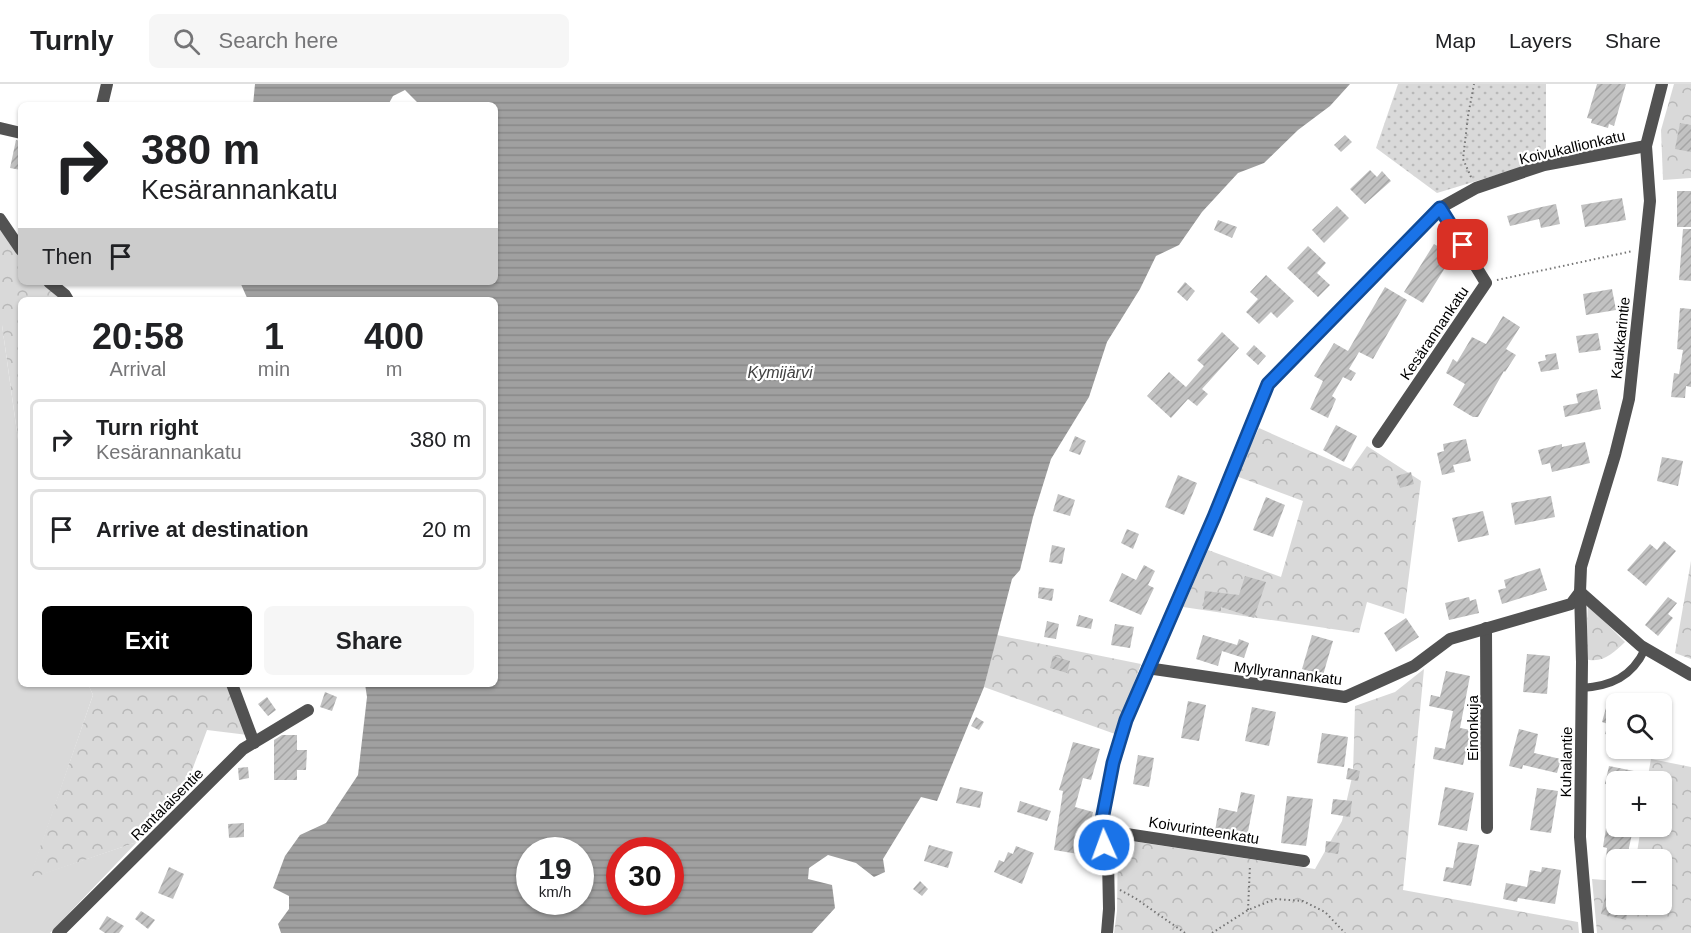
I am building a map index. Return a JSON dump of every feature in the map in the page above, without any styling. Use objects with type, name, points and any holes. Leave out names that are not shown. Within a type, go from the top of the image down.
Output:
[{"type":"street","points":[[103,102],[107,84]]},
{"type":"street","name":"Kaukkarintie","points":[[1580,592],[1581,567],[1615,455],[1629,399],[1650,201],[1646,146],[1662,84]]},
{"type":"street","points":[[0,128],[18,132]]},
{"type":"street","name":"Koivukallionkatu","points":[[1107,933],[1108,860],[1100,830],[1119,741],[1147,669],[1214,517],[1268,384],[1440,208],[1476,188],[1544,165],[1646,146]]},
{"type":"street","name":"Kesärannankatu","points":[[1378,442],[1486,283],[1440,208]]},
{"type":"street","points":[[0,219],[18,246]]},
{"type":"street","points":[[53,285],[66,297]]},
{"type":"street","points":[[1580,592],[1645,649],[1691,675]]},
{"type":"street","name":"Myllyrannankatu","points":[[1147,669],[1345,697],[1414,666],[1450,639],[1572,604],[1580,592]]},
{"type":"street","name":"Kuhalantie","points":[[1580,592],[1582,688],[1580,837],[1588,933]]},
{"type":"street","name":"Einonkuja","points":[[1486,628],[1487,828]]},
{"type":"street","points":[[233,687],[254,743]]},
{"type":"street","name":"Rantalaisentie","points":[[58,933],[243,749],[308,710]]},
{"type":"street","name":"Koivurinteenkatu","points":[[1100,830],[1304,861]]},
{"type":"lane","points":[[1582,688],[1617,681],[1632,668],[1645,649]]},
{"type":"path","points":[[1474,84],[1463,159],[1476,188]]},
{"type":"path","points":[[1486,283],[1638,250]]},
{"type":"path","points":[[1248,910],[1251,853]]},
{"type":"path","points":[[1109,885],[1135,897],[1185,933]]},
{"type":"path","points":[[1212,933],[1248,910],[1275,898],[1302,901],[1325,912],[1345,933]]},
{"type":"green space","points":[[1398,84],[1546,84],[1546,160],[1437,193],[1376,148]]},
{"type":"green space","points":[[1674,84],[1691,84],[1691,178],[1663,180],[1661,130]]},
{"type":"green space","points":[[0,229],[18,255],[18,285],[45,285],[59,297],[18,297],[18,440],[2,325],[0,325]]},
{"type":"green space","points":[[0,325],[2,325],[18,440],[18,687],[89,687],[93,695],[30,878],[137,842],[50,933],[0,933]]},
{"type":"green space","points":[[1259,428],[1351,469],[1367,446],[1421,481],[1404,614],[1367,602],[1359,633],[1183,607],[1208,550],[1281,577],[1303,501],[1236,476]]},
{"type":"green space","points":[[1691,561],[1691,659],[1675,653]]},
{"type":"green space","points":[[1588,605],[1625,642],[1602,659],[1585,659]]},
{"type":"green space","points":[[997,635],[1141,664],[1115,734],[984,687]]},
{"type":"green space","points":[[1424,669],[1403,890],[1578,922],[1579,933],[1114,933],[1117,911],[1118,839],[1315,869],[1342,821],[1353,773],[1355,706],[1395,692]]},
{"type":"green space","points":[[89,687],[230,687],[248,735],[207,730],[181,800],[137,842],[29,879],[93,695]]},
{"type":"green space","points":[[1651,759],[1691,767],[1691,933],[1597,933],[1592,879],[1606,880],[1606,915],[1672,915],[1672,849],[1638,849],[1639,837],[1672,837],[1672,771],[1649,771]]},
{"type":"water","name":"Kymijärvi","points":[[255,84],[1350,84],[1330,106],[1298,130],[1264,163],[1238,173],[1202,212],[1179,245],[1156,256],[1140,289],[1107,342],[1089,397],[1051,459],[1020,570],[1012,579],[984,687],[937,801],[921,797],[883,859],[885,872],[874,877],[856,863],[828,855],[809,868],[808,879],[832,885],[835,908],[812,933],[281,933],[278,924],[289,909],[289,896],[273,888],[285,856],[300,835],[326,823],[358,775],[367,697],[365,687],[498,687],[498,297],[247,297],[241,285],[498,285],[498,102],[417,102],[405,90],[393,96],[390,102],[253,102]]},
{"type":"building","points":[[1597,84],[1626,84],[1614,126],[1609,124],[1608,128],[1591,123],[1592,119],[1587,118]]},
{"type":"building","points":[[1680,123],[1691,125],[1691,152],[1675,149]]},
{"type":"building","points":[[1345,135],[1352,142],[1341,152],[1334,145]]},
{"type":"building","points":[[16,140],[18,140],[18,169],[10,168]]},
{"type":"building","points":[[1370,170],[1377,177],[1382,171],[1391,181],[1365,204],[1350,189]]},
{"type":"building","points":[[1677,191],[1691,191],[1691,227],[1677,227]]},
{"type":"building","points":[[1622,198],[1626,220],[1585,227],[1581,205]]},
{"type":"building","points":[[1556,204],[1560,224],[1541,228],[1539,219],[1510,226],[1507,216]]},
{"type":"building","points":[[1337,206],[1349,218],[1324,243],[1312,230]]},
{"type":"building","points":[[1218,220],[1237,227],[1232,238],[1214,230]]},
{"type":"building","points":[[1683,229],[1691,229],[1691,281],[1679,280]]},
{"type":"building","points":[[1434,244],[1453,255],[1423,303],[1404,292]]},
{"type":"building","points":[[1308,246],[1326,263],[1317,273],[1330,285],[1318,297],[1287,268]]},
{"type":"building","points":[[1266,275],[1294,301],[1277,318],[1271,312],[1259,324],[1246,312],[1258,299],[1250,292]]},
{"type":"building","points":[[1185,282],[1195,291],[1187,301],[1177,292]]},
{"type":"building","points":[[1385,287],[1407,300],[1373,359],[1359,352],[1349,369],[1356,373],[1351,381],[1343,377],[1332,396],[1336,399],[1328,418],[1310,409],[1323,381],[1314,376],[1334,343],[1348,351]]},
{"type":"building","points":[[1612,289],[1616,310],[1586,315],[1583,294]]},
{"type":"building","points":[[1680,308],[1691,309],[1691,387],[1686,386],[1685,398],[1671,397],[1674,373],[1679,374],[1683,350],[1677,349]]},
{"type":"building","points":[[1503,316],[1520,327],[1506,349],[1516,355],[1504,371],[1478,417],[1473,417],[1453,405],[1465,384],[1446,373],[1453,359],[1457,362],[1472,337],[1486,344]]},
{"type":"building","points":[[1222,332],[1239,348],[1202,389],[1208,394],[1197,406],[1188,399],[1171,418],[1147,396],[1169,372],[1186,387],[1204,366],[1197,360]]},
{"type":"building","points":[[1598,333],[1601,350],[1579,353],[1576,336]]},
{"type":"building","points":[[1254,345],[1266,356],[1258,365],[1246,354]]},
{"type":"building","points":[[1556,353],[1559,369],[1541,372],[1538,362],[1546,360],[1545,355]]},
{"type":"building","points":[[1597,389],[1601,409],[1565,417],[1563,406],[1578,403],[1576,394]]},
{"type":"building","points":[[1336,425],[1357,436],[1344,462],[1323,450]]},
{"type":"building","points":[[1075,436],[1086,441],[1080,455],[1069,451]]},
{"type":"building","points":[[1466,439],[1471,461],[1453,465],[1455,472],[1442,475],[1437,453],[1444,451],[1443,444]]},
{"type":"building","points":[[1585,442],[1590,463],[1552,472],[1550,463],[1542,465],[1538,450],[1562,444],[1562,447]]},
{"type":"building","points":[[1662,457],[1683,461],[1678,486],[1657,481]]},
{"type":"building","points":[[1411,472],[1414,484],[1400,488],[1396,476]]},
{"type":"building","points":[[1178,475],[1197,483],[1184,515],[1165,507]]},
{"type":"building","points":[[1058,494],[1075,500],[1070,516],[1053,511]]},
{"type":"building","points":[[1551,496],[1555,517],[1515,525],[1511,503]]},
{"type":"building","points":[[1266,497],[1285,505],[1273,537],[1253,530]]},
{"type":"building","points":[[1483,511],[1489,535],[1458,542],[1452,518]]},
{"type":"building","points":[[1127,529],[1139,534],[1133,549],[1121,543]]},
{"type":"building","points":[[1664,541],[1676,551],[1646,586],[1627,570],[1650,544],[1657,550]]},
{"type":"building","points":[[1052,545],[1065,548],[1062,564],[1049,562]]},
{"type":"building","points":[[1144,565],[1155,571],[1148,585],[1154,588],[1141,615],[1109,601],[1122,573],[1136,580]]},
{"type":"building","points":[[1540,568],[1547,590],[1502,604],[1498,590],[1506,588],[1504,580]]},
{"type":"building","points":[[1245,576],[1266,582],[1254,618],[1221,607],[1221,611],[1203,609],[1205,591],[1239,595]]},
{"type":"building","points":[[1039,587],[1054,589],[1052,601],[1038,598]]},
{"type":"building","points":[[1469,597],[1470,601],[1476,599],[1479,613],[1449,620],[1445,603]]},
{"type":"building","points":[[1668,597],[1677,603],[1668,614],[1673,618],[1658,636],[1645,625]]},
{"type":"building","points":[[1079,615],[1093,619],[1091,629],[1076,626]]},
{"type":"building","points":[[1406,618],[1419,637],[1396,652],[1384,633]]},
{"type":"building","points":[[1047,621],[1059,624],[1056,639],[1044,637]]},
{"type":"building","points":[[1115,624],[1134,627],[1130,648],[1111,645]]},
{"type":"building","points":[[1203,635],[1237,645],[1239,639],[1249,643],[1244,658],[1222,651],[1218,666],[1196,659]]},
{"type":"building","points":[[1312,635],[1333,641],[1323,675],[1302,669]]},
{"type":"building","points":[[1527,654],[1550,656],[1547,694],[1523,692]]},
{"type":"building","points":[[1053,656],[1070,661],[1067,673],[1050,668]]},
{"type":"building","points":[[1446,671],[1470,676],[1460,728],[1471,730],[1463,765],[1433,759],[1435,747],[1445,749],[1453,711],[1429,706],[1431,695],[1440,697]]},
{"type":"building","points":[[325,692],[337,697],[332,711],[320,707]]},
{"type":"building","points":[[267,697],[276,710],[268,716],[258,704]]},
{"type":"building","points":[[1188,701],[1206,705],[1199,741],[1181,738]]},
{"type":"building","points":[[1252,707],[1276,712],[1269,746],[1245,741]]},
{"type":"building","points":[[1606,708],[1606,723],[1602,722]]},
{"type":"building","points":[[976,717],[984,722],[979,730],[971,726]]},
{"type":"building","points":[[1519,729],[1538,734],[1534,753],[1561,759],[1557,773],[1523,765],[1522,769],[1509,766]]},
{"type":"building","points":[[1322,733],[1348,737],[1344,767],[1317,763]]},
{"type":"building","points":[[282,735],[297,735],[297,750],[307,750],[306,770],[297,770],[297,780],[274,780],[274,740]]},
{"type":"building","points":[[1073,742],[1100,749],[1091,780],[1083,778],[1075,807],[1093,812],[1084,855],[1054,850],[1063,791],[1059,790]]},
{"type":"building","points":[[1138,755],[1154,758],[1149,787],[1133,784]]},
{"type":"building","points":[[1609,766],[1634,771],[1608,771]]},
{"type":"building","points":[[248,767],[249,778],[239,780],[238,768]]},
{"type":"building","points":[[1348,768],[1360,771],[1358,781],[1346,779]]},
{"type":"building","points":[[960,787],[983,792],[980,808],[956,803]]},
{"type":"building","points":[[1445,787],[1474,793],[1467,831],[1438,825]]},
{"type":"building","points":[[1537,788],[1558,791],[1551,833],[1530,830]]},
{"type":"building","points":[[1241,792],[1255,795],[1247,837],[1215,831],[1219,808],[1237,812]]},
{"type":"building","points":[[1287,796],[1313,799],[1306,846],[1281,843]]},
{"type":"building","points":[[1333,799],[1352,801],[1350,817],[1331,814]]},
{"type":"building","points":[[1020,801],[1051,811],[1047,821],[1017,812]]},
{"type":"building","points":[[244,823],[244,837],[229,838],[228,824]]},
{"type":"building","points":[[1606,828],[1606,837],[1631,837],[1629,849],[1603,847]]},
{"type":"building","points":[[1326,841],[1340,843],[1338,854],[1325,852]]},
{"type":"building","points":[[1458,842],[1479,845],[1471,886],[1443,881],[1446,867],[1453,868]]},
{"type":"building","points":[[929,845],[953,852],[948,868],[924,861]]},
{"type":"building","points":[[1016,846],[1034,853],[1022,884],[994,872],[999,860],[1004,862],[1008,852],[1013,854]]},
{"type":"building","points":[[169,867],[184,874],[173,899],[158,893]]},
{"type":"building","points":[[1542,867],[1561,870],[1555,904],[1518,898],[1517,902],[1503,899],[1506,883],[1527,887],[1530,870],[1541,872]]},
{"type":"building","points":[[920,881],[928,889],[922,896],[913,889]]},
{"type":"building","points":[[1606,893],[1606,915],[1627,915],[1626,920],[1601,914]]},
{"type":"building","points":[[141,911],[155,920],[148,929],[135,919]]},
{"type":"building","points":[[107,916],[124,926],[119,933],[105,933],[99,929]]},
{"type":"route","points":[[1104,845],[1100,830],[1113,763],[1126,720],[1214,517],[1268,384],[1440,208],[1463,245]]}]
